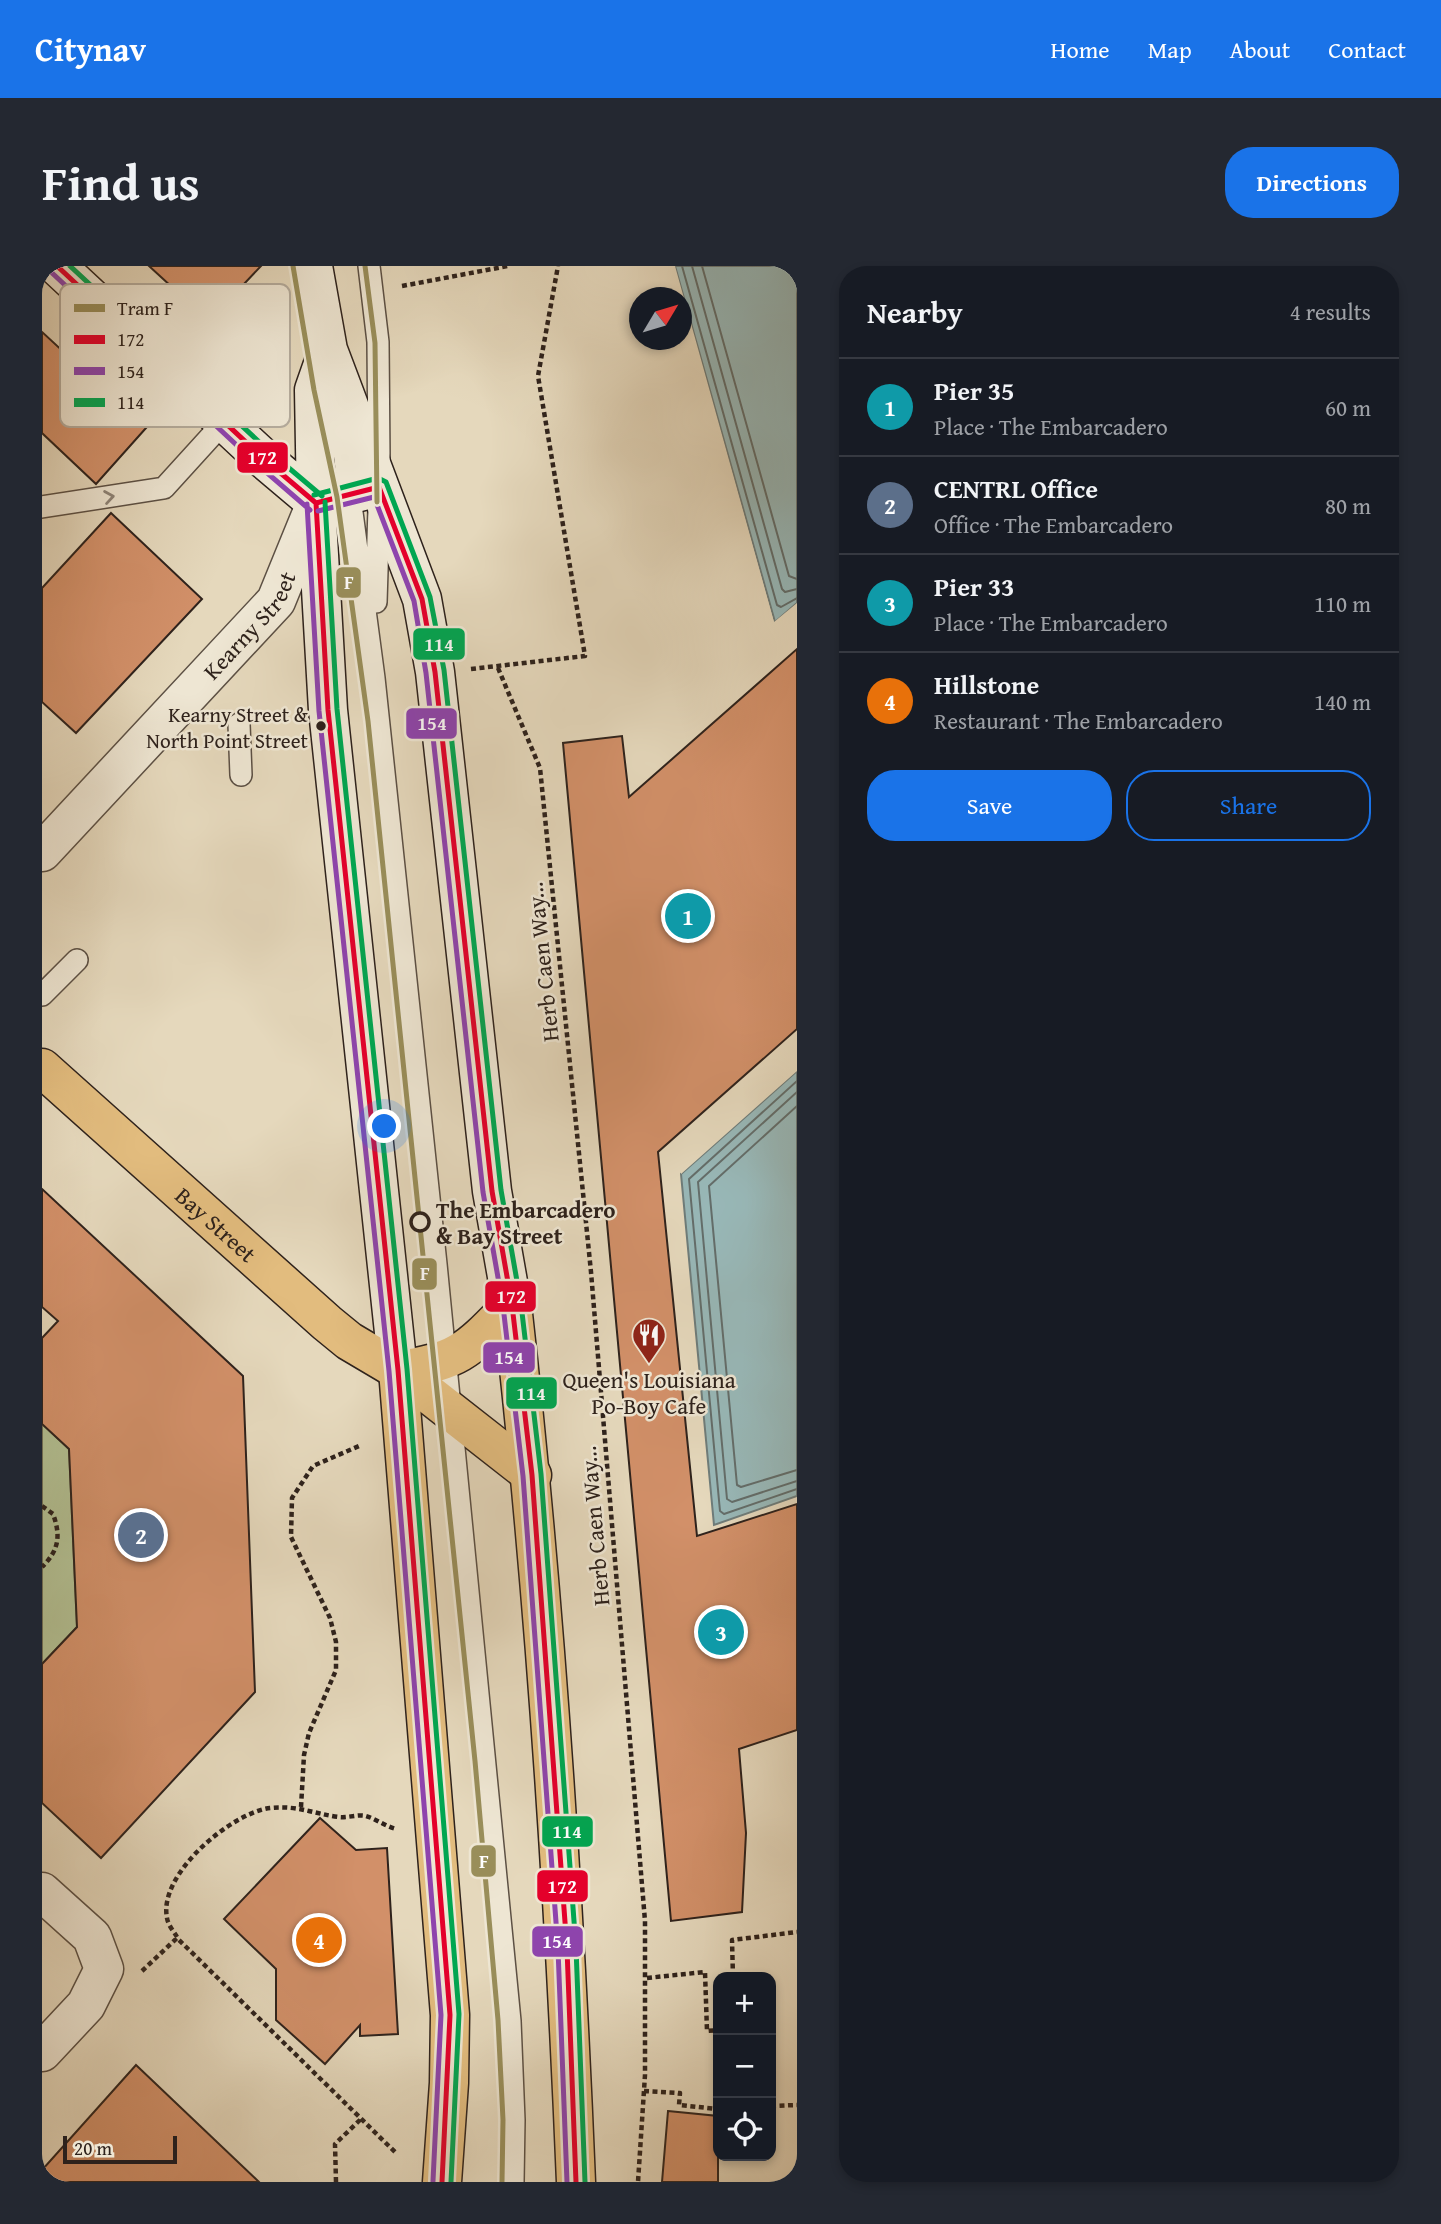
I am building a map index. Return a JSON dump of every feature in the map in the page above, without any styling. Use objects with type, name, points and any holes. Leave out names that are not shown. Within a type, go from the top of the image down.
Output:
[{"type":"main road","points":[[57,266],[76,284]]},
{"type":"main road","points":[[313,266],[328,350],[366,490],[422,599],[435,672],[492,1191],[512,1305],[531,1475],[566,1949],[576,2182]]},
{"type":"main road","points":[[328,350],[314,390],[316,503],[328,710],[398,1370],[450,2015],[449,2083],[442,2182]]},
{"type":"main road","points":[[230,427],[316,503]]},
{"type":"main road","points":[[316,503],[366,490]]},
{"type":"main road","name":"Kearny Street","points":[[42,852],[276,601],[316,503]]},
{"type":"main road","name":"Bay Street","points":[[42,1068],[327,1323],[349,1341],[398,1370],[531,1475]]},
{"type":"main road","points":[[398,1370],[446,1361],[478,1338],[512,1305]]},
{"type":"main road","points":[[42,1892],[92,1937],[122,1971],[42,2052]]},
{"type":"lane","points":[[369,266],[378,342],[366,490],[374,678],[446,1361],[509,2021],[514,2120],[513,2182]]},
{"type":"lane","points":[[42,507],[164,488],[219,427]]},
{"type":"lane","points":[[239,724],[241,775]]},
{"type":"lane","points":[[42,995],[78,960]]},
{"type":"path","points":[[402,286],[508,266]]},
{"type":"path","points":[[467,669],[498,668],[585,656],[538,376],[558,266]]},
{"type":"path","name":"Herb Caen Way...","points":[[498,668],[540,768],[591,1272],[647,1978],[638,2182]]},
{"type":"path","points":[[301,1807],[304,1755],[309,1732],[336,1670],[336,1642],[330,1618],[291,1537],[292,1498],[313,1466],[359,1446]]},
{"type":"path","points":[[42,1506],[53,1514],[59,1540],[55,1552],[42,1567]]},
{"type":"path","points":[[396,2153],[177,1938],[167,1919],[168,1898],[189,1860],[229,1825],[267,1809],[301,1807],[339,1816],[365,1816],[397,1829]]},
{"type":"path","points":[[733,1972],[732,1940],[797,1932]]},
{"type":"path","points":[[122,1971],[177,1938]]},
{"type":"path","points":[[647,1978],[705,1972],[707,2031],[713,2030]]},
{"type":"path","points":[[644,2091],[680,2093],[680,2105],[713,2108]]},
{"type":"path","points":[[776,2106],[797,2105]]},
{"type":"path","points":[[336,2182],[335,2144],[361,2119]]},
{"type":"green space","points":[[42,1424],[69,1449],[77,1627],[42,1664]]},
{"type":"water","points":[[675,266],[797,266],[797,603],[775,622],[692,327],[692,287],[681,287]]},
{"type":"water","points":[[797,1071],[797,1496],[714,1525],[681,1174]]},
{"type":"pier","points":[[672,266],[675,266],[681,287],[678,287]]},
{"type":"pier","points":[[692,327],[774,622],[797,603],[797,607],[775,626],[771,623],[692,338]]},
{"type":"pier","points":[[797,1068],[797,1071],[681,1174],[681,1170]]},
{"type":"building","points":[[149,266],[261,266],[244,284],[169,284]]},
{"type":"building","points":[[42,332],[60,349],[60,427],[146,428],[96,484],[42,433]]},
{"type":"building","points":[[111,513],[202,599],[76,733],[42,702],[42,588]]},
{"type":"building","points":[[797,649],[797,1029],[658,1152],[697,1536],[797,1504],[797,1730],[739,1749],[746,1833],[742,1912],[671,1921],[563,743],[622,736],[629,797]]},
{"type":"building","points":[[42,1189],[243,1376],[255,1692],[101,1858],[42,1803],[42,1664],[77,1627],[69,1449],[42,1424],[42,1338],[58,1321],[42,1307]]},
{"type":"building","points":[[320,1818],[356,1850],[387,1848],[398,2034],[360,2036],[360,2025],[325,2064],[276,2020],[276,1969],[224,1919]]},
{"type":"building","points":[[136,2065],[259,2182],[42,2182],[42,2170]]},
{"type":"building","points":[[668,2111],[713,2116],[713,2161],[718,2161],[718,2182],[662,2182]]},
{"type":"tram line","name":"F","points":[[293,266],[314,390],[337,497],[368,721],[475,1761],[498,2020],[503,2120],[502,2182]]},
{"type":"tram line","name":"F","points":[[365,266],[375,343],[377,502]]},
{"type":"transit line","name":"172","points":[[57,266],[76,284]]},
{"type":"transit line","name":"114","points":[[70,266],[89,284]]},
{"type":"transit line","name":"154","points":[[51,272],[64,284]]},
{"type":"transit line","name":"154","points":[[217,427],[310,510]]},
{"type":"transit line","name":"172","points":[[230,427],[316,503]]},
{"type":"transit line","name":"114","points":[[243,427],[322,496]]},
{"type":"transit line","name":"114","points":[[314,495],[378,478],[386,482],[430,597],[444,670],[501,1190],[521,1304],[541,1474],[576,1948],[585,2182]]},
{"type":"transit line","name":"172","points":[[316,503],[379,487],[422,599],[435,672],[492,1191],[512,1305],[532,1475],[567,1949],[576,2182]]},
{"type":"transit line","name":"154","points":[[318,511],[374,497],[414,601],[426,673],[483,1192],[503,1306],[523,1476],[558,1949],[567,2182]]},
{"type":"transit line","name":"114","points":[[325,502],[337,709],[407,1369],[459,2014],[451,2182]]},
{"type":"transit line","name":"172","points":[[316,503],[328,710],[398,1370],[450,2015],[442,2182]]},
{"type":"transit line","name":"154","points":[[307,504],[319,711],[389,1371],[441,2015],[433,2181]]},
{"type":"place","name":"Kearny Street & North Point Street","points":[[321,726]]},
{"type":"place","name":"Pier 35","points":[[688,916]]},
{"type":"place","name":"The Embarcadero & Bay Street","points":[[420,1222]]},
{"type":"place","name":"Queen's Louisiana Po-Boy Cafe","points":[[649,1365]]},
{"type":"place","name":"CENTRL Office","points":[[141,1535]]},
{"type":"place","name":"Pier 33","points":[[721,1632]]},
{"type":"place","name":"Hillstone","points":[[319,1940]]}]
